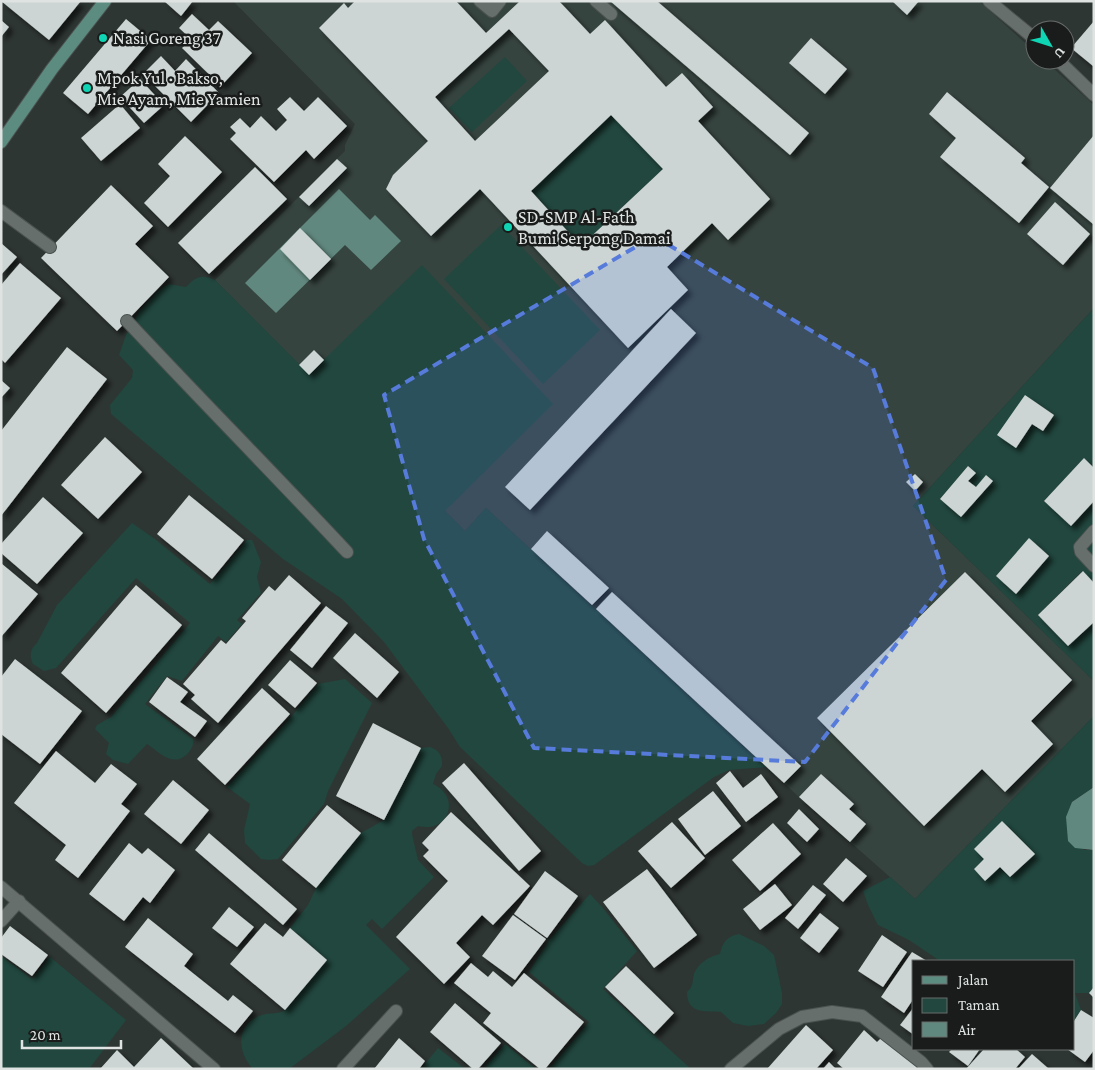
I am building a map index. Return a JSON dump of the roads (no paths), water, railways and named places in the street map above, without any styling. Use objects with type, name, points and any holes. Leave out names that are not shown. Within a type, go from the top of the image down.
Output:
[{"type":"street","points":[[1,142],[52,69],[105,1]]},
{"type":"street","points":[[480,1],[492,11],[500,1]]},
{"type":"street","points":[[596,1],[611,14]]},
{"type":"street","points":[[989,1],[1025,31]]},
{"type":"street","points":[[1068,70],[1094,95]]},
{"type":"street","points":[[1,211],[50,248]]},
{"type":"street","points":[[127,320],[197,396],[285,485],[347,552]]},
{"type":"street","points":[[1094,531],[1080,547],[1081,552],[1094,566]]},
{"type":"street","points":[[1,886],[214,1069]]},
{"type":"street","points":[[1,921],[19,901]]},
{"type":"street","points":[[343,1069],[396,1011]]},
{"type":"street","points":[[731,1069],[779,1029],[802,1017],[832,1012],[862,1016],[921,1062],[927,1069]]},
{"type":"water","points":[[339,189],[370,220],[375,215],[401,241],[371,270],[345,245],[276,313],[245,283]]},
{"type":"water","points":[[1094,787],[1094,850],[1075,848],[1068,841],[1066,817],[1072,802]]},
{"type":"place","name":"Nasi Goreng 37","points":[[103,38]]},
{"type":"place","name":"Mpok Yul · Bakso, Mie Ayam, Mie Yamien","points":[[87,88]]},
{"type":"place","name":"SD-SMP Al-Fath Bumi Serpong Damai","points":[[508,227]]}]
